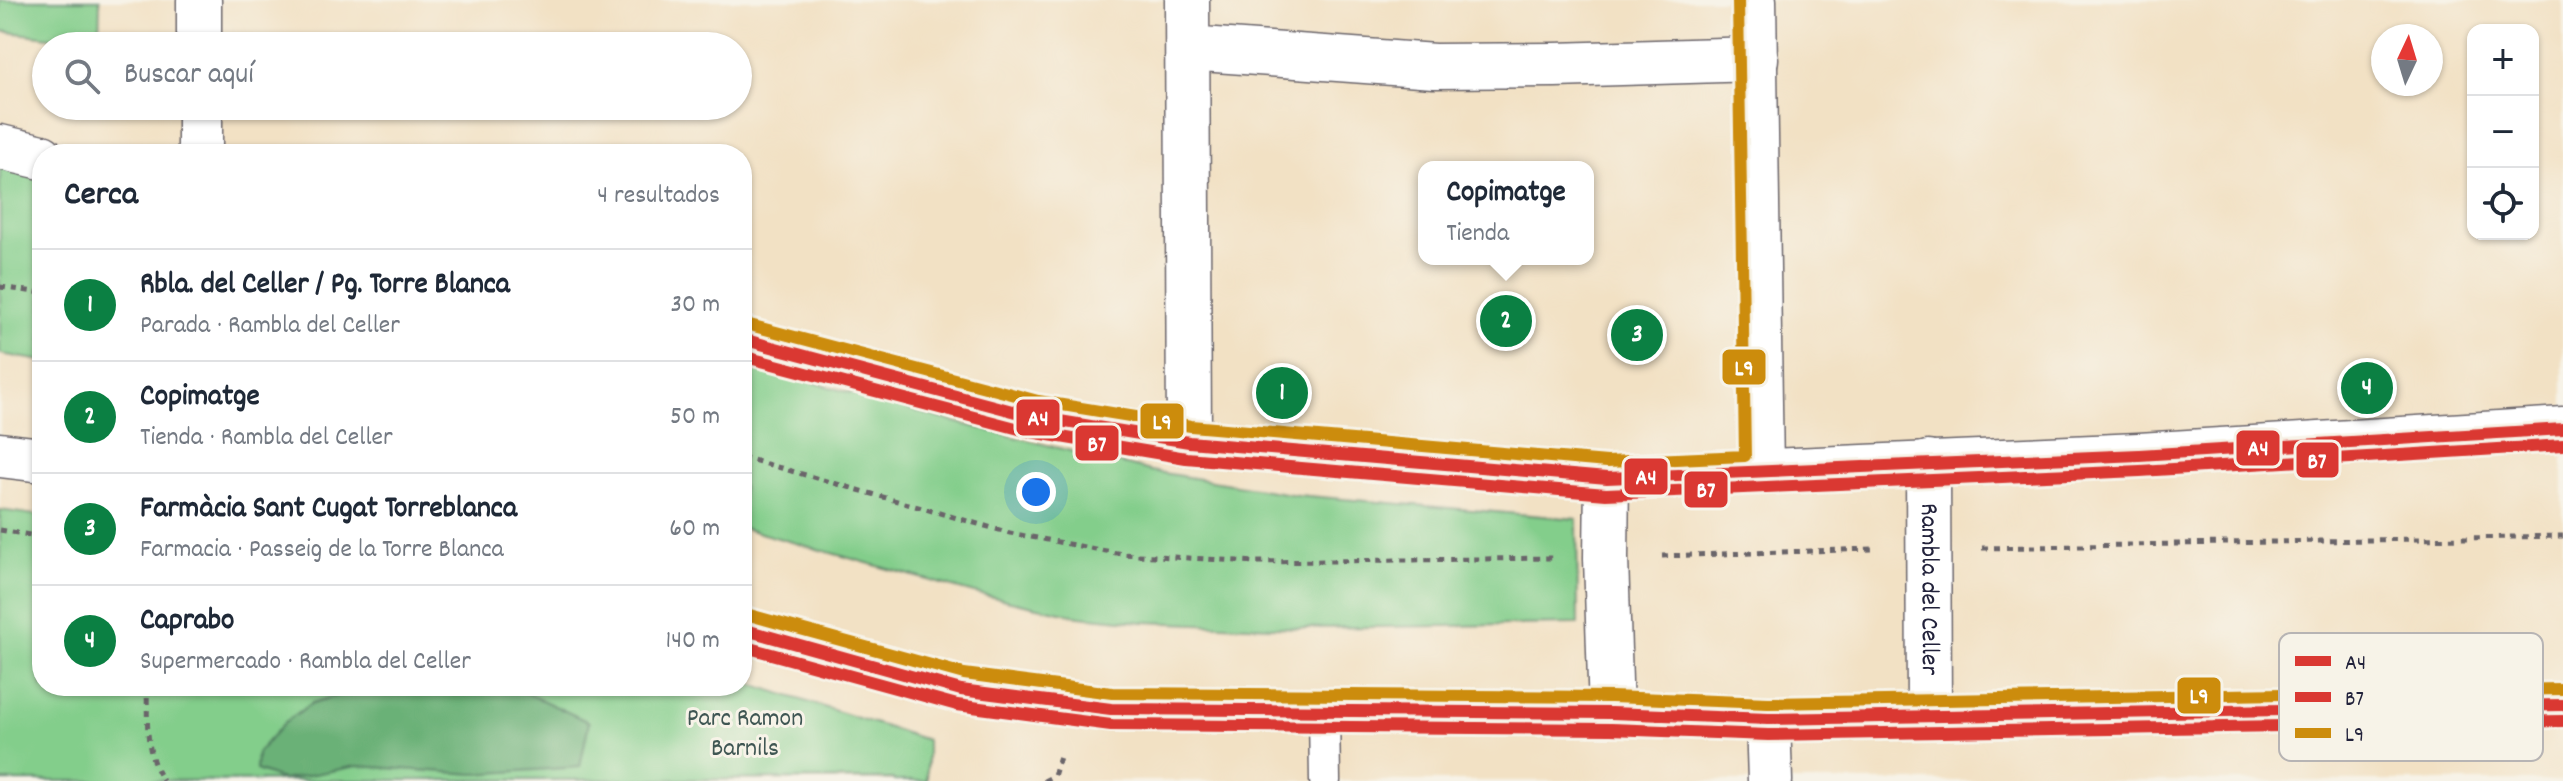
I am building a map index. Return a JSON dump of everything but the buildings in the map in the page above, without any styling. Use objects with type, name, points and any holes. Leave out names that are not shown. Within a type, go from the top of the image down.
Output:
[{"type":"street","points":[[199,0],[199,32]]},
{"type":"street","points":[[1187,0],[1189,442]]},
{"type":"street","points":[[1754,0],[1761,471]]},
{"type":"street","points":[[1188,48],[1434,66],[1756,59]]},
{"type":"street","points":[[200,120],[200,144]]},
{"type":"street","points":[[0,147],[32,155]]},
{"type":"street","points":[[752,342],[1035,417],[1189,442],[1607,478],[2139,455],[2563,429]]},
{"type":"street","points":[[0,455],[32,459]]},
{"type":"street","name":"Rambla del Celler","points":[[1928,463],[1929,716]]},
{"type":"street","points":[[1607,478],[1611,713]]},
{"type":"street","points":[[752,632],[961,690],[1111,709],[1611,713],[1768,719],[2279,710]]},
{"type":"street","points":[[2543,705],[2563,705]]},
{"type":"street","points":[[1768,719],[1770,781]]},
{"type":"lane","points":[[1324,710],[1325,781]]},
{"type":"path","points":[[0,287],[32,292]]},
{"type":"path","points":[[0,530],[32,535]]},
{"type":"path","points":[[147,696],[153,767],[163,781]]},
{"type":"green space","points":[[0,0],[100,0],[99,32],[32,32],[32,35],[0,31]]},
{"type":"green space","points":[[0,167],[32,172],[32,359],[0,354]]},
{"type":"green space","points":[[752,365],[943,419],[1151,471],[1297,495],[1577,519],[1578,624],[1303,628],[1143,622],[1079,616],[974,593],[752,531]]},
{"type":"green space","name":"Parc Ramon Barnils","points":[[0,510],[32,515],[32,696],[752,696],[752,684],[927,740],[927,781],[0,781]]},
{"type":"green space","points":[[335,696],[533,696],[589,722],[580,767],[474,774],[357,766],[283,780],[256,770],[257,753],[285,722],[312,703]]},
{"type":"transit line","name":"L9","points":[[752,326],[1038,401],[1191,426],[1607,462],[1745,456],[1738,0]]},
{"type":"transit line","name":"A4","points":[[752,342],[1035,417],[1189,442],[1607,478],[2139,455],[2563,429]]},
{"type":"transit line","name":"B7","points":[[752,359],[1031,432],[1186,458],[1606,494],[2140,471],[2563,445]]},
{"type":"transit line","name":"L9","points":[[752,616],[964,674],[1112,693],[1611,697],[1768,703],[2279,694]]},
{"type":"transit line","name":"A4","points":[[752,632],[961,690],[1111,709],[1611,713],[1768,719],[2279,710]]},
{"type":"transit line","name":"B7","points":[[752,649],[957,705],[1111,725],[1611,729],[1768,735],[2279,726]]},
{"type":"transit line","name":"L9","points":[[2543,689],[2563,689]]},
{"type":"transit line","name":"A4","points":[[2543,705],[2563,705]]},
{"type":"transit line","name":"B7","points":[[2543,721],[2563,721]]},
{"type":"place","name":"Copimatge","points":[[1506,321]]},
{"type":"place","name":"Farmàcia Sant Cugat Torreblanca","points":[[1637,335]]},
{"type":"place","name":"Caprabo","points":[[2367,388]]},
{"type":"place","name":"Rbla. del Celler / Pg. Torre Blanca","points":[[1282,393]]}]
